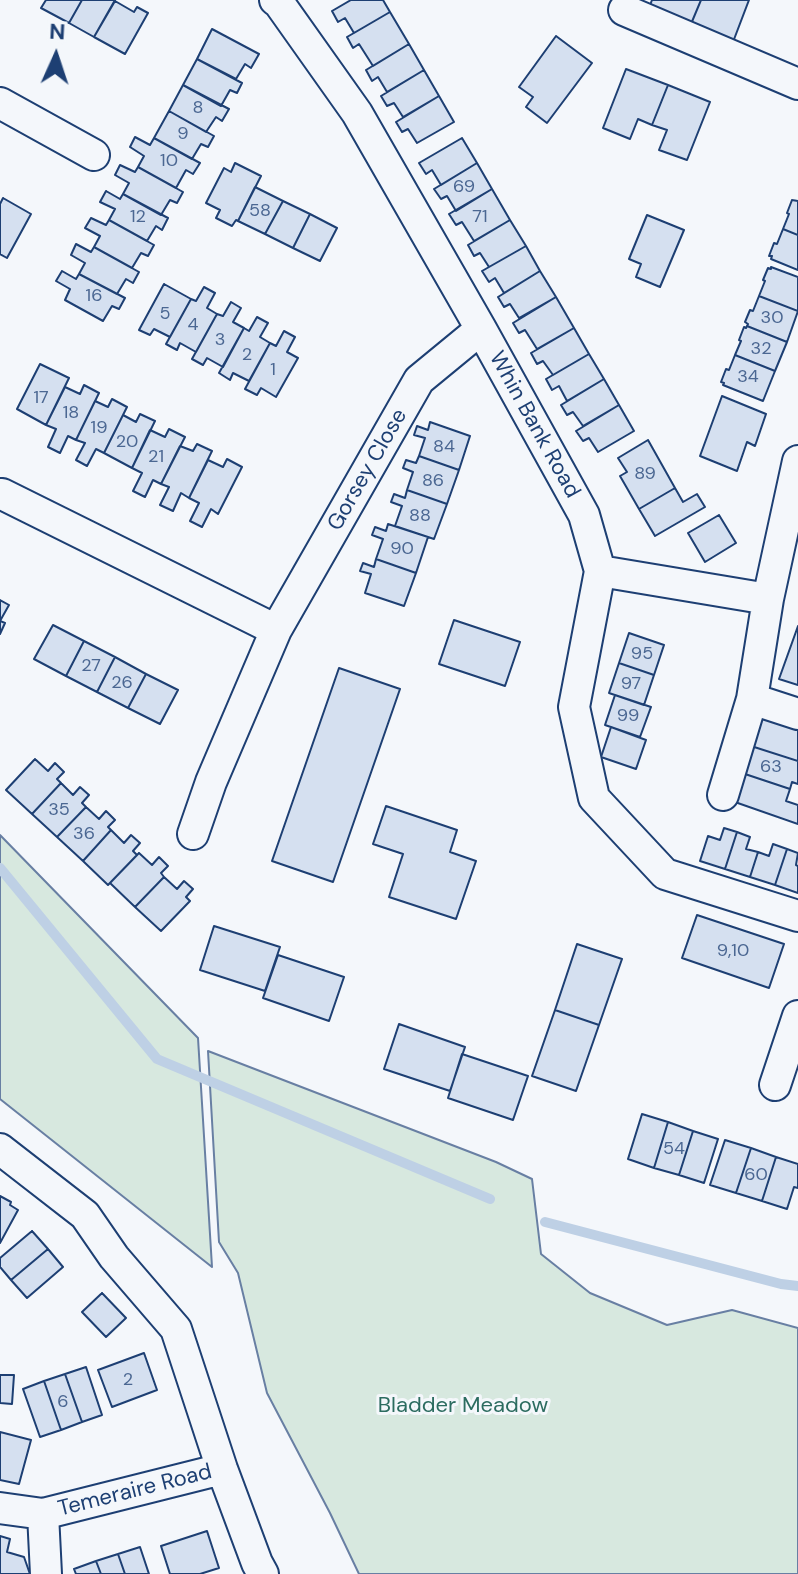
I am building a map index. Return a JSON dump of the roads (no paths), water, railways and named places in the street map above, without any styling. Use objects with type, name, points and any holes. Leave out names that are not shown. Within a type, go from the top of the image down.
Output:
[{"type":"street","name":"Whin Bank Road","points":[[275,0],[357,113],[584,515],[600,571],[574,707],[594,798],[665,874],[798,916]]},
{"type":"street","points":[[624,10],[798,84]]},
{"type":"street","points":[[0,103],[94,155]]},
{"type":"street","name":"Gorsey Close","points":[[193,834],[211,782],[276,630],[419,380],[481,329]]},
{"type":"street","points":[[723,795],[752,699],[768,599],[798,461]]},
{"type":"street","points":[[2,494],[276,630]]},
{"type":"street","points":[[600,571],[768,599]]},
{"type":"street","points":[[752,699],[798,714]]},
{"type":"street","points":[[775,1085],[798,1016]]},
{"type":"street","points":[[0,1149],[85,1215],[114,1257],[176,1329],[222,1469],[263,1574]]},
{"type":"street","name":"Temeraire Road","points":[[0,1508],[43,1514],[222,1469]]},
{"type":"street","points":[[43,1514],[46,1574]]},
{"type":"waterway","points":[[0,868],[157,1059],[490,1199]]},
{"type":"waterway","points":[[545,1222],[798,1286]]},
{"type":"park label","name":"Bladder Meadow","points":[[463,1406]]}]
